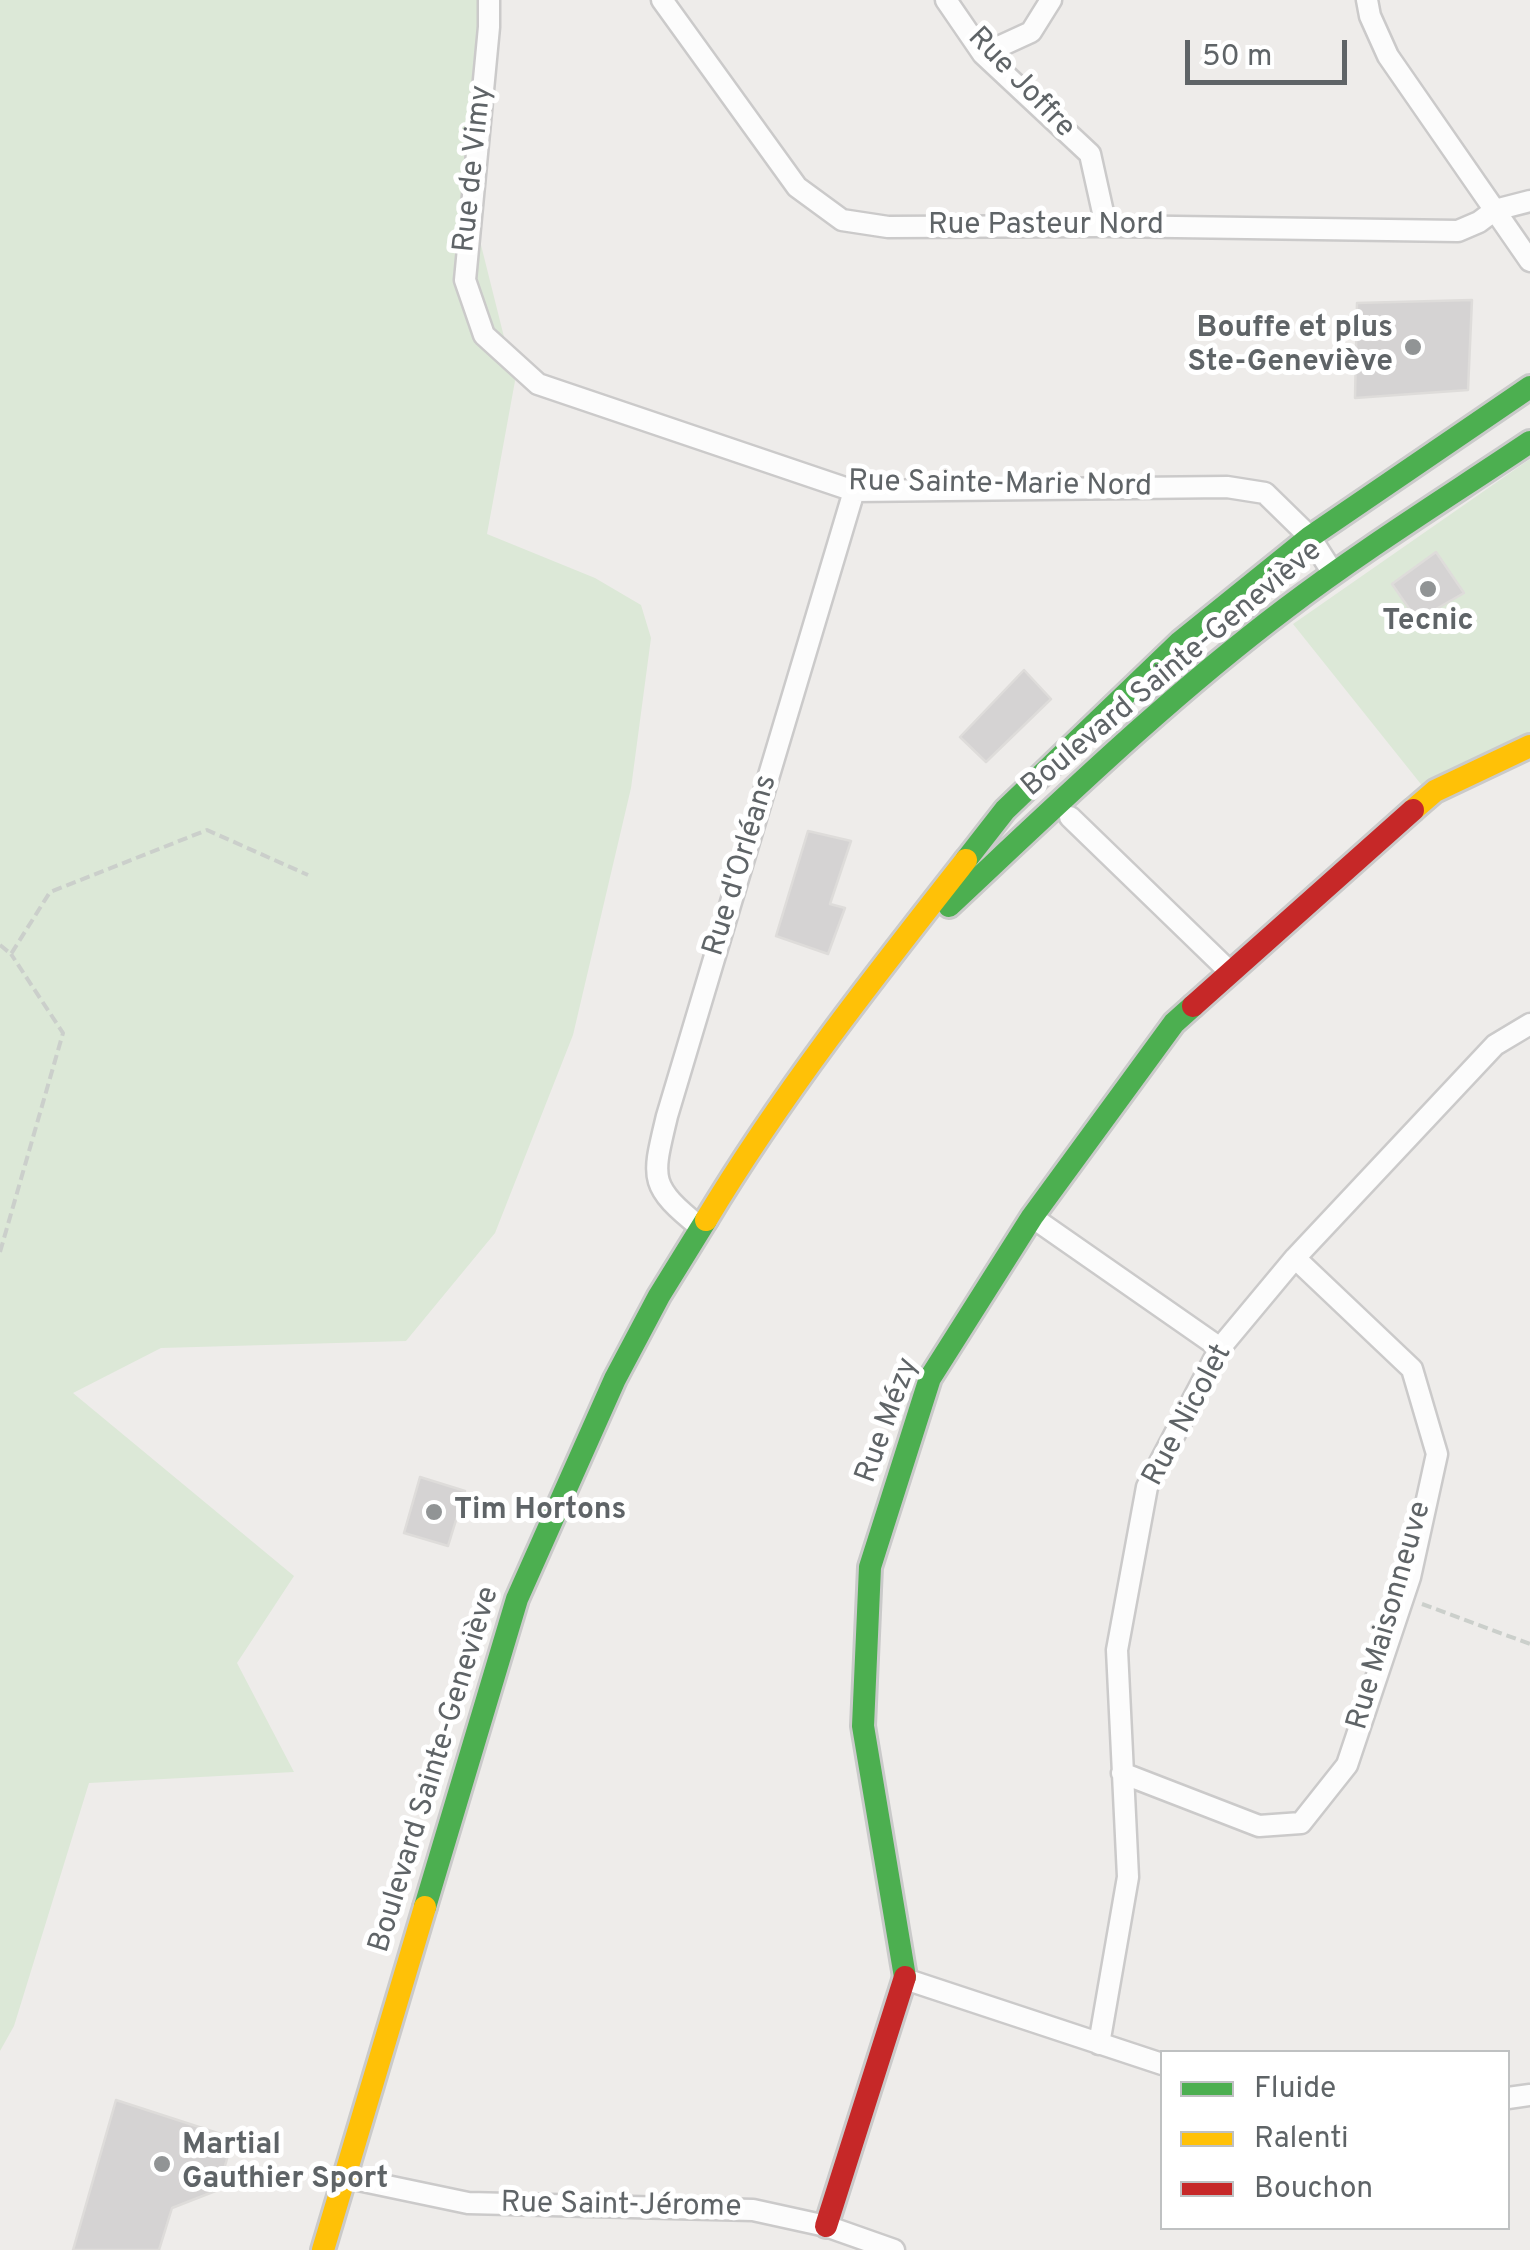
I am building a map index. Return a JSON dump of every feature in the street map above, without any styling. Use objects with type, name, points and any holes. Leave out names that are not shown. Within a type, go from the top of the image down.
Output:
[{"type":"main road","name":"Boulevard Sainte-Geneviève","points":[[322,2250],[517,1599],[614,1379],[700,1227],[762,1129],[1004,810],[1180,642],[1310,537],[1530,387]]},
{"type":"main road","name":"Boulevard Sainte-Geneviève","points":[[877,973],[1062,800],[1224,658],[1333,573],[1530,442]]},
{"type":"main road","name":"Rue Mézy","points":[[826,2226],[905,1979],[863,1726],[870,1566],[930,1378],[1032,1217],[1174,1023],[1435,791],[1530,746]]},
{"type":"street","name":"Rue de Vimy","points":[[484,336],[465,280],[490,27],[488,0]]},
{"type":"street","name":"Rue Pasteur Nord","points":[[662,0],[797,186],[842,220],[888,228],[1458,230],[1480,222],[1495,210],[1530,201]]},
{"type":"street","name":"Rue Joffre","points":[[946,0],[983,54],[1090,154],[1106,226]]},
{"type":"street","points":[[983,54],[1031,32],[1052,0]]},
{"type":"street","points":[[1366,0],[1388,56],[1530,261]]},
{"type":"street","name":"Rue Sainte-Marie Nord","points":[[484,336],[538,384],[854,491],[1227,487],[1266,493],[1310,537],[1333,573]]},
{"type":"street","name":"Rue d'Orléans","points":[[700,1227],[666,1200],[655,1166],[854,491]]},
{"type":"street","points":[[1070,817],[1229,972]]},
{"type":"street","name":"Rue Nicolet","points":[[1099,2044],[1128,1877],[1117,1650],[1147,1487],[1220,1348],[1296,1258],[1495,1045],[1530,1024]]},
{"type":"street","points":[[1032,1217],[1220,1348]]},
{"type":"street","name":"Rue Maisonneuve","points":[[1122,1773],[1258,1826],[1300,1823],[1347,1765],[1403,1598],[1437,1454],[1412,1369],[1296,1258]]},
{"type":"street","points":[[905,1979],[1160,2063]]},
{"type":"street","name":"Rue Saint-Jérome","points":[[344,2177],[468,2203],[753,2210],[826,2226],[894,2250]]},
{"type":"path","points":[[11,954],[50,892],[206,830],[308,875]]},
{"type":"path","points":[[0,945],[11,954],[63,1033],[0,1252]]},
{"type":"path","points":[[1403,1598],[1530,1644]]},
{"type":"green space","points":[[0,0],[494,0],[479,237],[515,381],[487,534],[595,578],[641,605],[651,638],[631,788],[573,1035],[495,1233],[406,1341],[161,1348],[73,1393],[294,1576],[237,1663],[294,1772],[89,1783],[14,2026],[0,2051]]},
{"type":"green space","points":[[1530,459],[1530,746],[1428,793],[1293,624]]},
{"type":"building","name":"Bouffe et plus Ste-Geneviève","points":[[1472,300],[1468,390],[1355,398],[1357,303]]},
{"type":"building","name":"Tecnic","points":[[1436,552],[1464,593],[1417,620],[1392,584]]},
{"type":"building","points":[[1024,670],[1051,699],[986,762],[960,737]]},
{"type":"building","points":[[808,831],[851,841],[830,904],[845,908],[828,954],[776,936]]},
{"type":"building","name":"Tim Hortons","points":[[420,1477],[465,1491],[448,1546],[404,1533]]},
{"type":"building","name":"Martial Gauthier Sport","points":[[116,2100],[233,2138],[218,2190],[172,2208],[159,2250],[73,2250]]},
{"type":"traffic: fast","points":[[966,860],[1005,810],[1180,642],[1310,537],[1530,387]]},
{"type":"traffic: fast","points":[[949,906],[1113,753],[1241,643],[1345,565],[1530,442]]},
{"type":"traffic: fast","points":[[905,1977],[863,1726],[870,1567],[930,1378],[1032,1217],[1174,1023],[1193,1006]]},
{"type":"traffic: fast","points":[[425,1907],[517,1599],[615,1379],[659,1296],[706,1220]]},
{"type":"traffic: slow","points":[[1413,810],[1435,791],[1530,746]]},
{"type":"traffic: slow","points":[[706,1220],[798,1081],[966,860]]},
{"type":"traffic: slow","points":[[323,2250],[425,1907]]},
{"type":"traffic: jam","points":[[1193,1006],[1413,810]]},
{"type":"traffic: jam","points":[[826,2226],[905,1977]]},
{"type":"place","name":"Bouffe et plus Ste-Geneviève","points":[[1413,347]]},
{"type":"place","name":"Tecnic","points":[[1428,589]]},
{"type":"place","name":"Tim Hortons","points":[[434,1512]]},
{"type":"place","name":"Martial Gauthier Sport","points":[[162,2164]]}]
